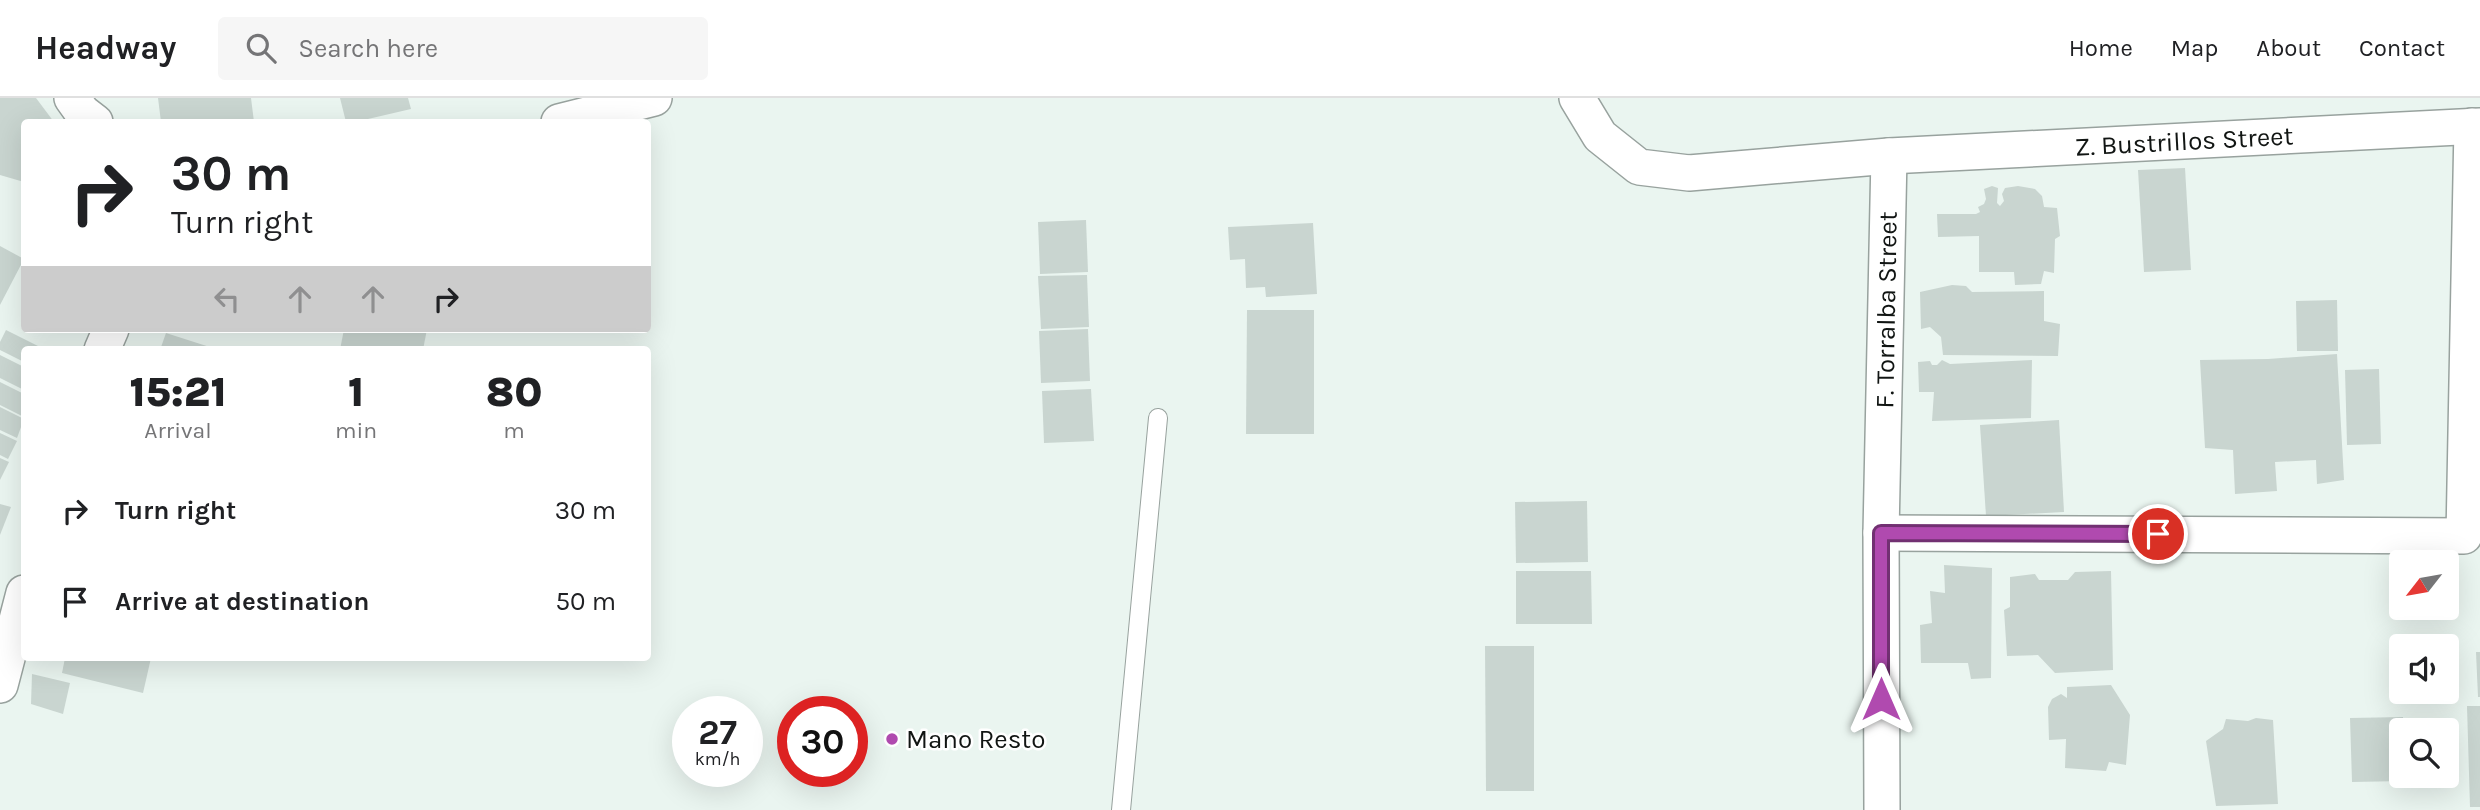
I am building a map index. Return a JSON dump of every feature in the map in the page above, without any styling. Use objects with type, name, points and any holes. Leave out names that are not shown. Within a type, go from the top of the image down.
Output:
[{"type":"street","points":[[72,98],[91,119]]},
{"type":"street","points":[[571,119],[654,98]]},
{"type":"street","points":[[1577,98],[1600,136],[1639,167],[1689,173],[1889,156]]},
{"type":"street","points":[[1881,533],[2464,536],[2476,126]]},
{"type":"street","name":"Z. Bustrillos Street","points":[[1889,156],[2476,126]]},
{"type":"street","name":"F. Torralba Street","points":[[1882,810],[1881,533],[1889,156]]},
{"type":"street","points":[[0,685],[5,646],[21,601]]},
{"type":"lane","points":[[1122,810],[1158,418]]},
{"type":"building","points":[[0,98],[36,98],[52,119],[21,119],[21,181],[0,175]]},
{"type":"building","points":[[158,98],[251,98],[254,119],[161,119]]},
{"type":"building","points":[[340,98],[408,98],[411,109],[368,119],[345,119]]},
{"type":"building","points":[[2185,168],[2191,270],[2144,272],[2138,170]]},
{"type":"building","points":[[1992,186],[1998,188],[1997,203],[2000,206],[2004,201],[2002,194],[2005,188],[2018,186],[2035,189],[2042,196],[2044,207],[2057,208],[2060,236],[2055,239],[2054,273],[2044,271],[2041,284],[2015,285],[2014,272],[1979,272],[1979,236],[1938,237],[1937,214],[1980,212],[1978,207],[1984,204],[1986,199],[1984,189]]},
{"type":"building","points":[[1086,220],[1088,272],[1040,274],[1038,222]]},
{"type":"building","points":[[1313,223],[1317,294],[1266,297],[1265,287],[1246,288],[1245,259],[1230,260],[1228,227]]},
{"type":"building","points":[[0,246],[21,257],[21,265],[0,305]]},
{"type":"building","points":[[1087,275],[1089,327],[1041,329],[1038,276]]},
{"type":"building","points":[[1952,285],[1966,286],[1972,292],[2044,291],[2044,321],[2060,324],[2058,356],[1943,355],[1941,337],[1930,327],[1921,329],[1920,292]]},
{"type":"building","points":[[2337,300],[2338,351],[2297,351],[2296,301]]},
{"type":"building","points":[[1247,310],[1314,310],[1314,434],[1246,434]]},
{"type":"building","points":[[1088,329],[1090,381],[1041,383],[1039,331]]},
{"type":"building","points":[[6,330],[38,346],[21,346],[21,360],[0,350],[0,342]]},
{"type":"building","points":[[166,333],[207,346],[161,346]]},
{"type":"building","points":[[343,333],[426,333],[424,346],[341,346]]},
{"type":"building","points":[[2337,354],[2344,480],[2317,484],[2316,460],[2275,462],[2277,491],[2235,494],[2233,450],[2205,448],[2200,360]]},
{"type":"building","points":[[0,355],[21,366],[21,388],[0,378]]},
{"type":"building","points":[[1942,360],[1950,364],[2032,360],[2031,418],[1932,421],[1934,392],[1919,392],[1918,362],[1930,361],[1932,365],[1937,365]]},
{"type":"building","points":[[2379,369],[2381,444],[2347,445],[2345,370]]},
{"type":"building","points":[[0,382],[21,392],[21,416],[0,405]]},
{"type":"building","points":[[1091,389],[1094,441],[1044,443],[1042,391]]},
{"type":"building","points":[[0,407],[21,418],[17,438],[0,430]]},
{"type":"building","points":[[2059,420],[2064,512],[1986,516],[1980,425]]},
{"type":"building","points":[[0,433],[17,441],[8,459],[0,455]]},
{"type":"building","points":[[0,458],[9,462],[0,480]]},
{"type":"building","points":[[1587,501],[1588,562],[1516,563],[1515,502]]},
{"type":"building","points":[[0,504],[11,507],[0,535]]},
{"type":"building","points":[[1944,565],[1992,568],[1991,678],[1971,679],[1968,663],[1921,663],[1920,625],[1932,623],[1930,591],[1945,593]]},
{"type":"building","points":[[1516,571],[1591,571],[1592,624],[1516,624]]},
{"type":"building","points":[[2111,571],[2113,670],[2055,673],[2038,655],[2007,656],[2004,610],[2010,607],[2010,577],[2035,574],[2039,580],[2068,580],[2075,572]]},
{"type":"building","points":[[1485,646],[1534,646],[1534,791],[1486,791]]},
{"type":"building","points":[[2476,652],[2480,652],[2480,697],[2478,697]]},
{"type":"building","points":[[64,661],[150,661],[143,693],[62,673]]},
{"type":"building","points":[[32,674],[70,683],[63,714],[31,704]]},
{"type":"building","points":[[2111,685],[2130,715],[2126,765],[2109,762],[2106,771],[2065,768],[2066,739],[2049,740],[2048,707],[2052,699],[2061,694],[2067,698],[2067,687]]},
{"type":"building","points":[[2467,706],[2480,706],[2480,807],[2470,807]]},
{"type":"building","points":[[2403,717],[2389,718],[2389,781],[2352,782],[2350,718]]},
{"type":"building","points":[[2256,718],[2273,720],[2278,804],[2216,806],[2206,741],[2223,729],[2226,719],[2248,721]]},
{"type":"place","name":"Mano Resto","points":[[892,739]]},
{"type":"route","points":[[1881,699],[1881,533],[2158,534]]}]
